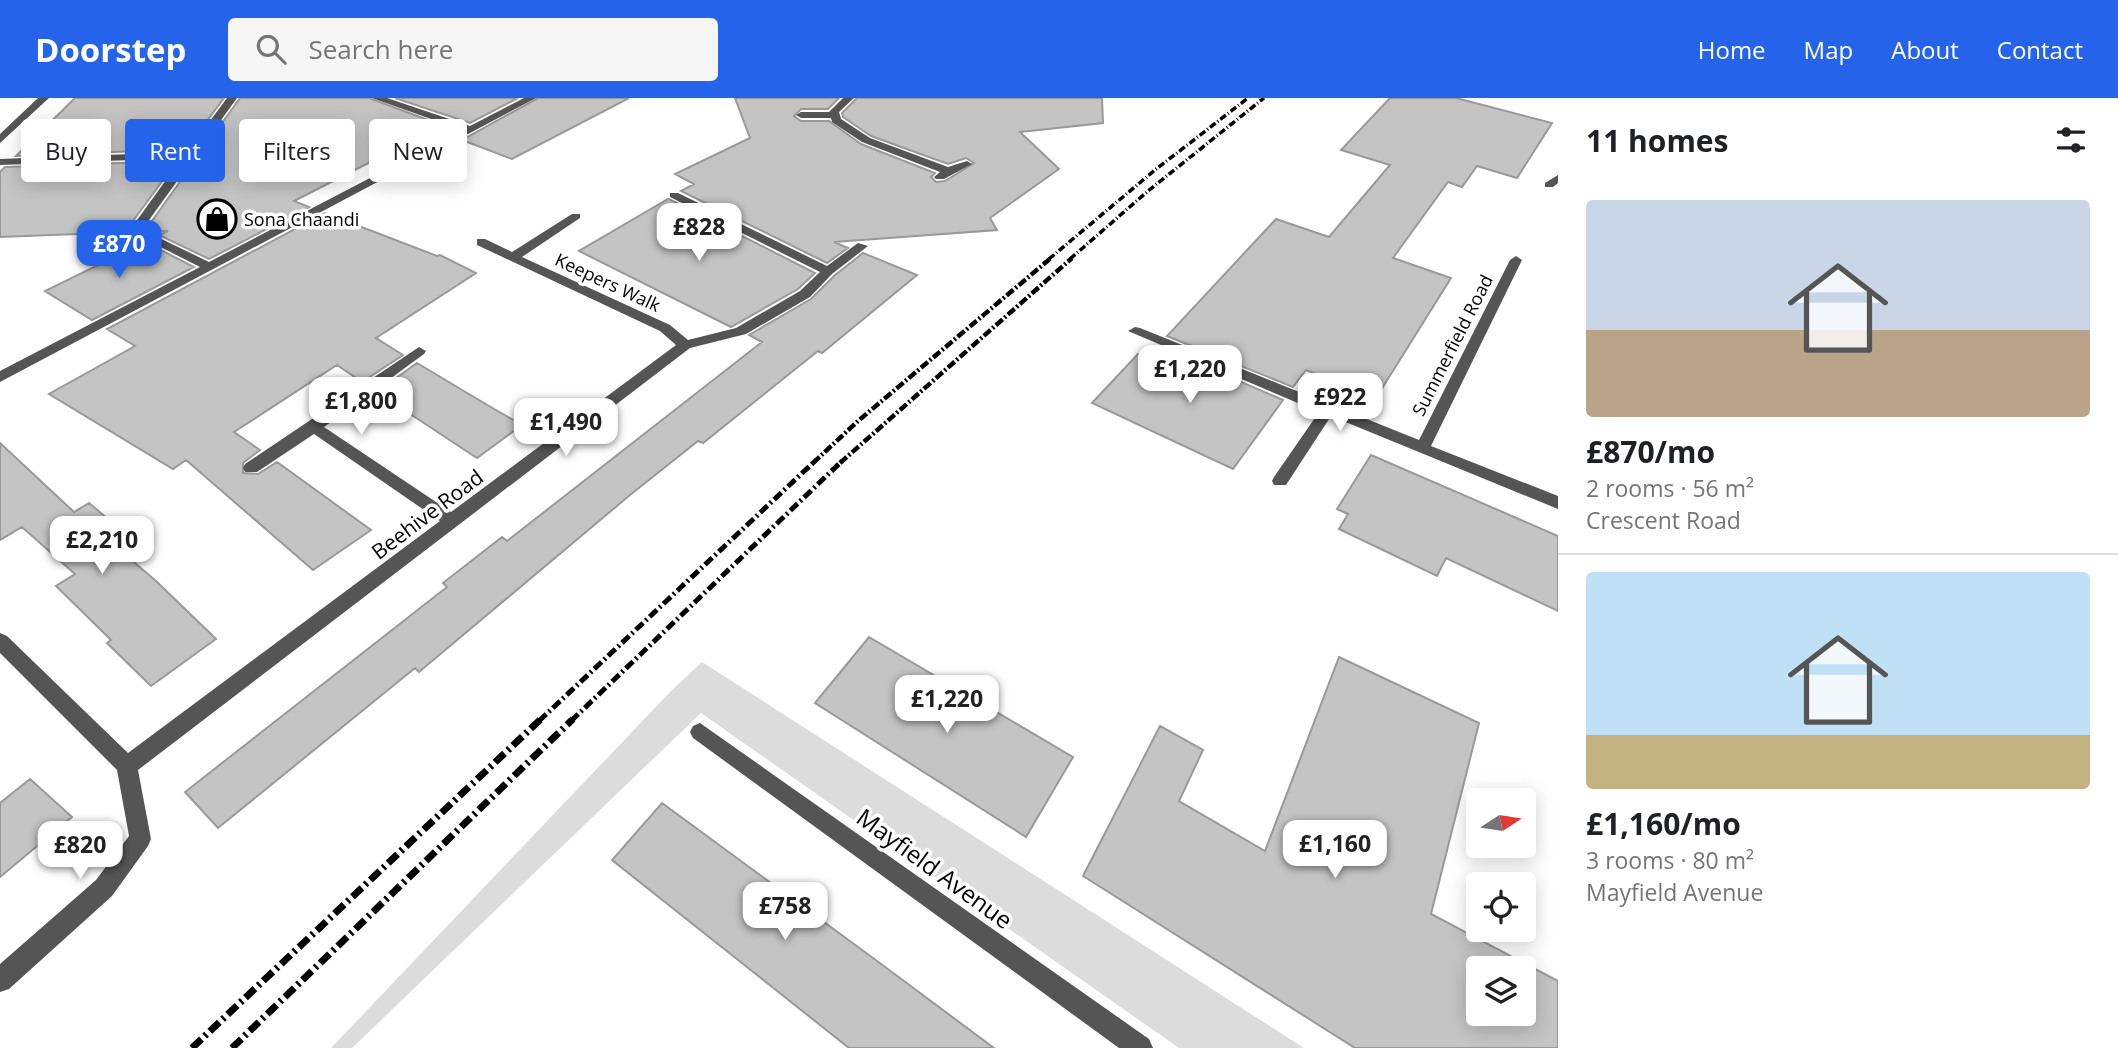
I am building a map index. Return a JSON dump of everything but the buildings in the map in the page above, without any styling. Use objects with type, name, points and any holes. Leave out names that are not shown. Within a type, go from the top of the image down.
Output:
[{"type":"street","points":[[0,139],[44,98]]},
{"type":"street","points":[[216,119],[232,98]]},
{"type":"street","points":[[377,98],[468,129]]},
{"type":"street","points":[[0,377],[531,98]]},
{"type":"street","points":[[849,98],[834,111],[836,120],[866,140],[948,170]]},
{"type":"street","points":[[801,116],[835,115]]},
{"type":"street","points":[[0,162],[125,157]]},
{"type":"street","points":[[938,179],[948,170],[967,163]]},
{"type":"street","points":[[169,182],[143,218],[139,233],[208,266]]},
{"type":"street","points":[[674,195],[828,271]]},
{"type":"street","name":"Keepers Walk","points":[[513,257],[576,216]]},
{"type":"street","name":"Keepers Walk","points":[[481,242],[664,328],[685,345]]},
{"type":"street","name":"Beehive Road","points":[[127,766],[685,345],[741,331],[805,294],[828,271],[862,246]]},
{"type":"street","name":"Summerfield Road","points":[[1423,447],[1516,260]]},
{"type":"street","name":"Summerfield Road","points":[[1135,331],[1558,503]]},
{"type":"street","points":[[251,468],[314,427],[419,351]]},
{"type":"street","points":[[1280,481],[1328,410]]},
{"type":"street","points":[[314,427],[452,521]]},
{"type":"street","points":[[0,641],[127,766],[140,839],[104,888],[0,980]]},
{"type":"street","name":"Mayfield Avenue","points":[[700,732],[1140,1048]]},
{"type":"shaded area","points":[[702,662],[1304,1048],[1179,1048],[701,713],[352,1048],[331,1048],[670,692]]},
{"type":"railway","points":[[1049,259],[1155,170],[1248,98]]},
{"type":"railway","points":[[1070,259],[1148,191],[1264,98]]},
{"type":"railway","points":[[813,463],[858,421],[1051,258]]},
{"type":"railway","points":[[840,463],[1072,258]]},
{"type":"railway","points":[[539,721],[815,461]]},
{"type":"railway","points":[[571,721],[842,461]]},
{"type":"railway","points":[[192,1048],[541,719]]},
{"type":"railway","points":[[232,1048],[573,719]]},
{"type":"place","name":"Sona Chaandi","points":[[217,219]]}]
